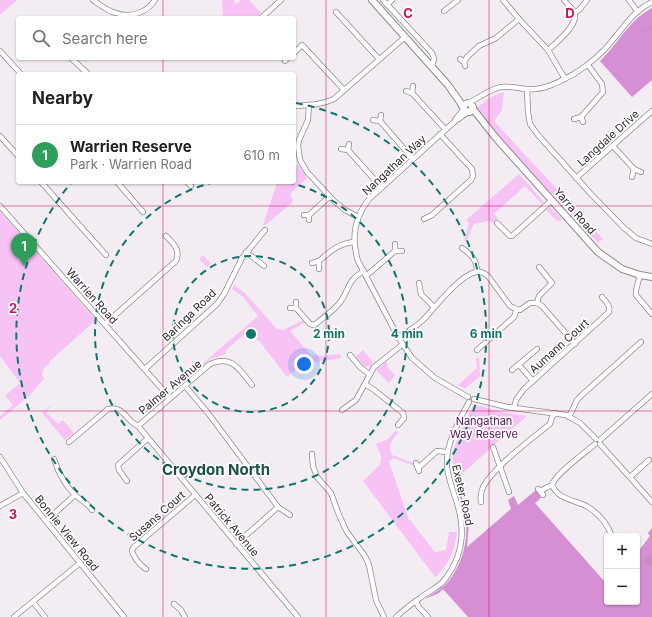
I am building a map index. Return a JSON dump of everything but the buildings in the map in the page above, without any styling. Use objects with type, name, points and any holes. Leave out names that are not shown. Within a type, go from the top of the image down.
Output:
[{"type":"main road","name":"Yarra Road","points":[[372,0],[598,252],[622,269],[652,277]]},
{"type":"street","points":[[93,0],[105,9],[117,14],[135,15],[147,11],[155,0]]},
{"type":"street","points":[[263,16],[281,0]]},
{"type":"street","points":[[383,0],[432,54],[434,58],[432,67]]},
{"type":"street","points":[[387,5],[392,0]]},
{"type":"street","points":[[444,11],[458,0]]},
{"type":"street","points":[[503,0],[548,50],[564,79]]},
{"type":"street","points":[[564,0],[575,13]]},
{"type":"street","points":[[548,50],[567,32],[573,22],[575,13],[587,0]]},
{"type":"street","points":[[629,0],[637,12]]},
{"type":"street","points":[[527,89],[548,86],[564,79],[588,65],[608,46],[629,18],[652,2]]},
{"type":"street","points":[[336,12],[379,60]]},
{"type":"street","points":[[463,62],[479,46],[496,38],[519,19]]},
{"type":"street","points":[[296,106],[327,102],[334,99],[404,37]]},
{"type":"street","points":[[296,51],[300,46],[304,47],[344,90]]},
{"type":"street","points":[[0,51],[19,72]]},
{"type":"street","points":[[73,60],[86,72]]},
{"type":"street","points":[[574,119],[581,117],[602,92],[602,84],[588,65]]},
{"type":"street","points":[[412,93],[413,86]]},
{"type":"street","name":"Nangathan Way","points":[[472,401],[467,400],[468,396],[435,378],[424,370],[402,345],[358,261],[354,242],[354,228],[362,208],[369,199],[446,130],[468,108],[483,96],[501,87],[527,89]]},
{"type":"street","name":"Langdale Drive","points":[[527,89],[530,124],[538,135],[576,178],[623,227],[636,238],[652,244]]},
{"type":"street","points":[[406,91],[412,93],[446,130]]},
{"type":"street","points":[[309,105],[308,120],[299,140],[298,146],[300,160],[329,197],[341,208],[358,216]]},
{"type":"street","name":"Langdale Drive","points":[[576,178],[651,114]]},
{"type":"street","points":[[380,121],[381,115]]},
{"type":"street","points":[[581,117],[583,122]]},
{"type":"street","points":[[373,120],[380,121],[413,159]]},
{"type":"street","points":[[424,219],[432,215],[474,176],[472,169],[440,134]]},
{"type":"street","points":[[0,137],[16,154]]},
{"type":"street","points":[[348,150],[349,144]]},
{"type":"street","points":[[613,146],[634,169],[641,172]]},
{"type":"street","points":[[341,149],[348,150],[381,187]]},
{"type":"street","points":[[632,177],[634,169]]},
{"type":"street","points":[[43,184],[106,255]]},
{"type":"street","points":[[119,184],[143,212]]},
{"type":"street","points":[[307,217],[329,197]]},
{"type":"street","points":[[497,222],[510,236],[512,236],[552,200]]},
{"type":"street","name":"Warrien Road","points":[[0,206],[170,398]]},
{"type":"street","name":"Baringa Road","points":[[145,369],[217,304],[224,294],[246,252],[266,230]]},
{"type":"street","points":[[105,324],[176,261],[178,253],[177,249],[166,236]]},
{"type":"street","points":[[312,263],[320,261],[342,243],[354,242]]},
{"type":"street","points":[[395,244],[395,251]]},
{"type":"street","points":[[462,248],[474,258],[477,272]]},
{"type":"street","points":[[296,302],[296,308],[310,324],[314,325],[340,302],[348,285],[353,280],[365,274],[395,251],[402,251]]},
{"type":"street","points":[[246,252],[264,266]]},
{"type":"street","points":[[319,269],[320,261]]},
{"type":"street","points":[[537,303],[539,296],[552,283],[539,267]]},
{"type":"street","points":[[398,337],[417,325],[456,285],[477,272],[483,272],[488,276],[510,306],[520,310],[530,304],[537,303],[542,306],[575,344]]},
{"type":"street","points":[[640,275],[636,295],[652,314]]},
{"type":"street","points":[[419,283],[422,294],[434,307]]},
{"type":"street","name":"Aumann Court","points":[[514,408],[518,396],[609,312],[609,306],[602,297]]},
{"type":"street","points":[[290,308],[296,308]]},
{"type":"street","points":[[478,350],[514,317],[517,309]]},
{"type":"street","points":[[570,417],[577,400],[641,342]]},
{"type":"street","points":[[342,410],[356,400],[374,367],[402,345]]},
{"type":"street","points":[[512,370],[537,349]]},
{"type":"street","points":[[350,356],[363,370],[369,374]]},
{"type":"street","name":"Palmer Avenue","points":[[138,426],[210,364],[222,360],[235,365],[252,385]]},
{"type":"street","points":[[519,365],[533,381]]},
{"type":"street","points":[[365,384],[403,413],[404,418],[398,425]]},
{"type":"street","points":[[185,386],[278,507],[290,515]]},
{"type":"street","points":[[540,492],[552,485],[554,480],[562,472],[652,394]]},
{"type":"street","points":[[472,401],[556,413],[570,417],[580,424],[598,442],[652,502]]},
{"type":"street","name":"Exeter Road","points":[[396,617],[442,583],[452,568],[461,545],[462,522],[448,475],[447,463],[448,452],[453,436],[472,401]]},
{"type":"street","name":"Patrick Avenue","points":[[69,442],[108,410],[122,410],[133,424],[138,426],[147,439],[298,617]]},
{"type":"street","points":[[481,502],[481,494],[487,481],[500,467],[550,424],[552,417],[556,413]]},
{"type":"street","points":[[127,481],[119,470],[118,465],[147,439]]},
{"type":"street","points":[[493,447],[509,492]]},
{"type":"street","points":[[418,467],[437,451],[448,452]]},
{"type":"street","points":[[312,454],[313,466],[317,477],[331,493],[338,515],[347,532],[365,556],[369,565],[376,600],[384,617]]},
{"type":"street","name":"Bonnie View Road","points":[[0,457],[23,493],[124,617]]},
{"type":"street","points":[[54,459],[56,466],[68,488],[92,510]]},
{"type":"street","points":[[630,477],[649,460]]},
{"type":"street","points":[[552,485],[560,495],[587,506],[598,514],[610,533]]},
{"type":"street","points":[[0,506],[23,493]]},
{"type":"street","points":[[46,521],[75,495]]},
{"type":"street","name":"Susans Court","points":[[146,569],[142,567],[134,556],[132,550],[195,495]]},
{"type":"street","points":[[236,544],[278,507]]},
{"type":"street","points":[[14,617],[80,563]]},
{"type":"street","points":[[416,601],[418,606],[428,617]]},
{"type":"street","points":[[32,602],[45,617]]},
{"type":"street","points":[[174,604],[181,610],[185,617]]},
{"type":"green space","points":[[0,0],[17,0],[0,15]]},
{"type":"green space","points":[[222,0],[234,0],[236,4],[241,0],[249,0],[261,13],[258,16],[223,16]]},
{"type":"green space","points":[[504,92],[502,110],[494,121],[603,239],[598,243],[488,126],[476,109],[482,103]]},
{"type":"green space","points":[[298,164],[307,178],[290,194],[293,202],[267,224],[263,225],[277,184],[296,184],[296,166]]},
{"type":"green space","points":[[519,174],[544,202],[542,204],[525,186],[494,214],[498,218],[492,223],[489,221],[474,224],[466,241],[464,241],[469,223],[466,220]]},
{"type":"green space","points":[[550,207],[562,219],[558,222],[546,210]]},
{"type":"green space","points":[[0,211],[96,320],[50,361],[42,373],[44,379],[29,396],[0,420],[0,416],[13,405],[5,396],[20,383],[0,356]]},
{"type":"green space","points":[[203,255],[211,264],[207,267],[199,259]]},
{"type":"green space","points":[[234,285],[245,293],[277,329],[284,330],[303,320],[305,322],[290,331],[311,355],[322,356],[340,354],[341,358],[310,363],[307,359],[287,377],[260,342],[246,333],[225,351],[226,354],[210,359],[203,365],[202,364],[258,316],[243,297],[232,289]]},
{"type":"green space","points":[[363,350],[373,362],[369,367],[364,366],[356,357]]},
{"type":"green space","points":[[479,357],[480,376],[465,389],[458,385],[477,368],[476,359]]},
{"type":"green space","points":[[386,362],[388,365],[387,367],[395,375],[389,383],[376,370]]},
{"type":"green space","points":[[52,404],[46,412],[58,424],[63,420],[74,433],[65,440],[42,413]]},
{"type":"green space","name":"Nangathan Way Reserve","points":[[476,405],[501,412],[527,416],[455,480],[453,460],[456,442],[473,406]]},
{"type":"green space","points":[[395,431],[399,432],[392,440],[390,445],[392,455],[414,463],[415,466],[393,458],[389,462],[409,520],[435,552],[446,550],[449,532],[457,532],[455,545],[448,562],[435,577],[363,481],[380,465],[381,456],[376,444],[388,439]]},
{"type":"shaded area","points":[[652,8],[652,80],[632,97],[600,61],[630,25]]},
{"type":"shaded area","points":[[457,478],[469,524],[467,547],[511,509],[508,500],[514,496],[518,505],[536,490],[541,498],[535,503],[604,581],[604,605],[640,605],[640,549],[650,536],[648,533],[652,528],[652,617],[468,617],[443,589],[439,593],[425,599],[447,583],[456,570],[462,556],[466,540],[466,525],[455,480]]},
{"type":"shaded area","points":[[648,555],[652,557],[652,565],[649,566],[644,561]]},
{"type":"waterway","points":[[637,35],[652,27]]},
{"type":"place","name":"Warrien Reserve","points":[[24,266]]},
{"type":"district","name":"Croydon North","points":[[216,470]]}]
